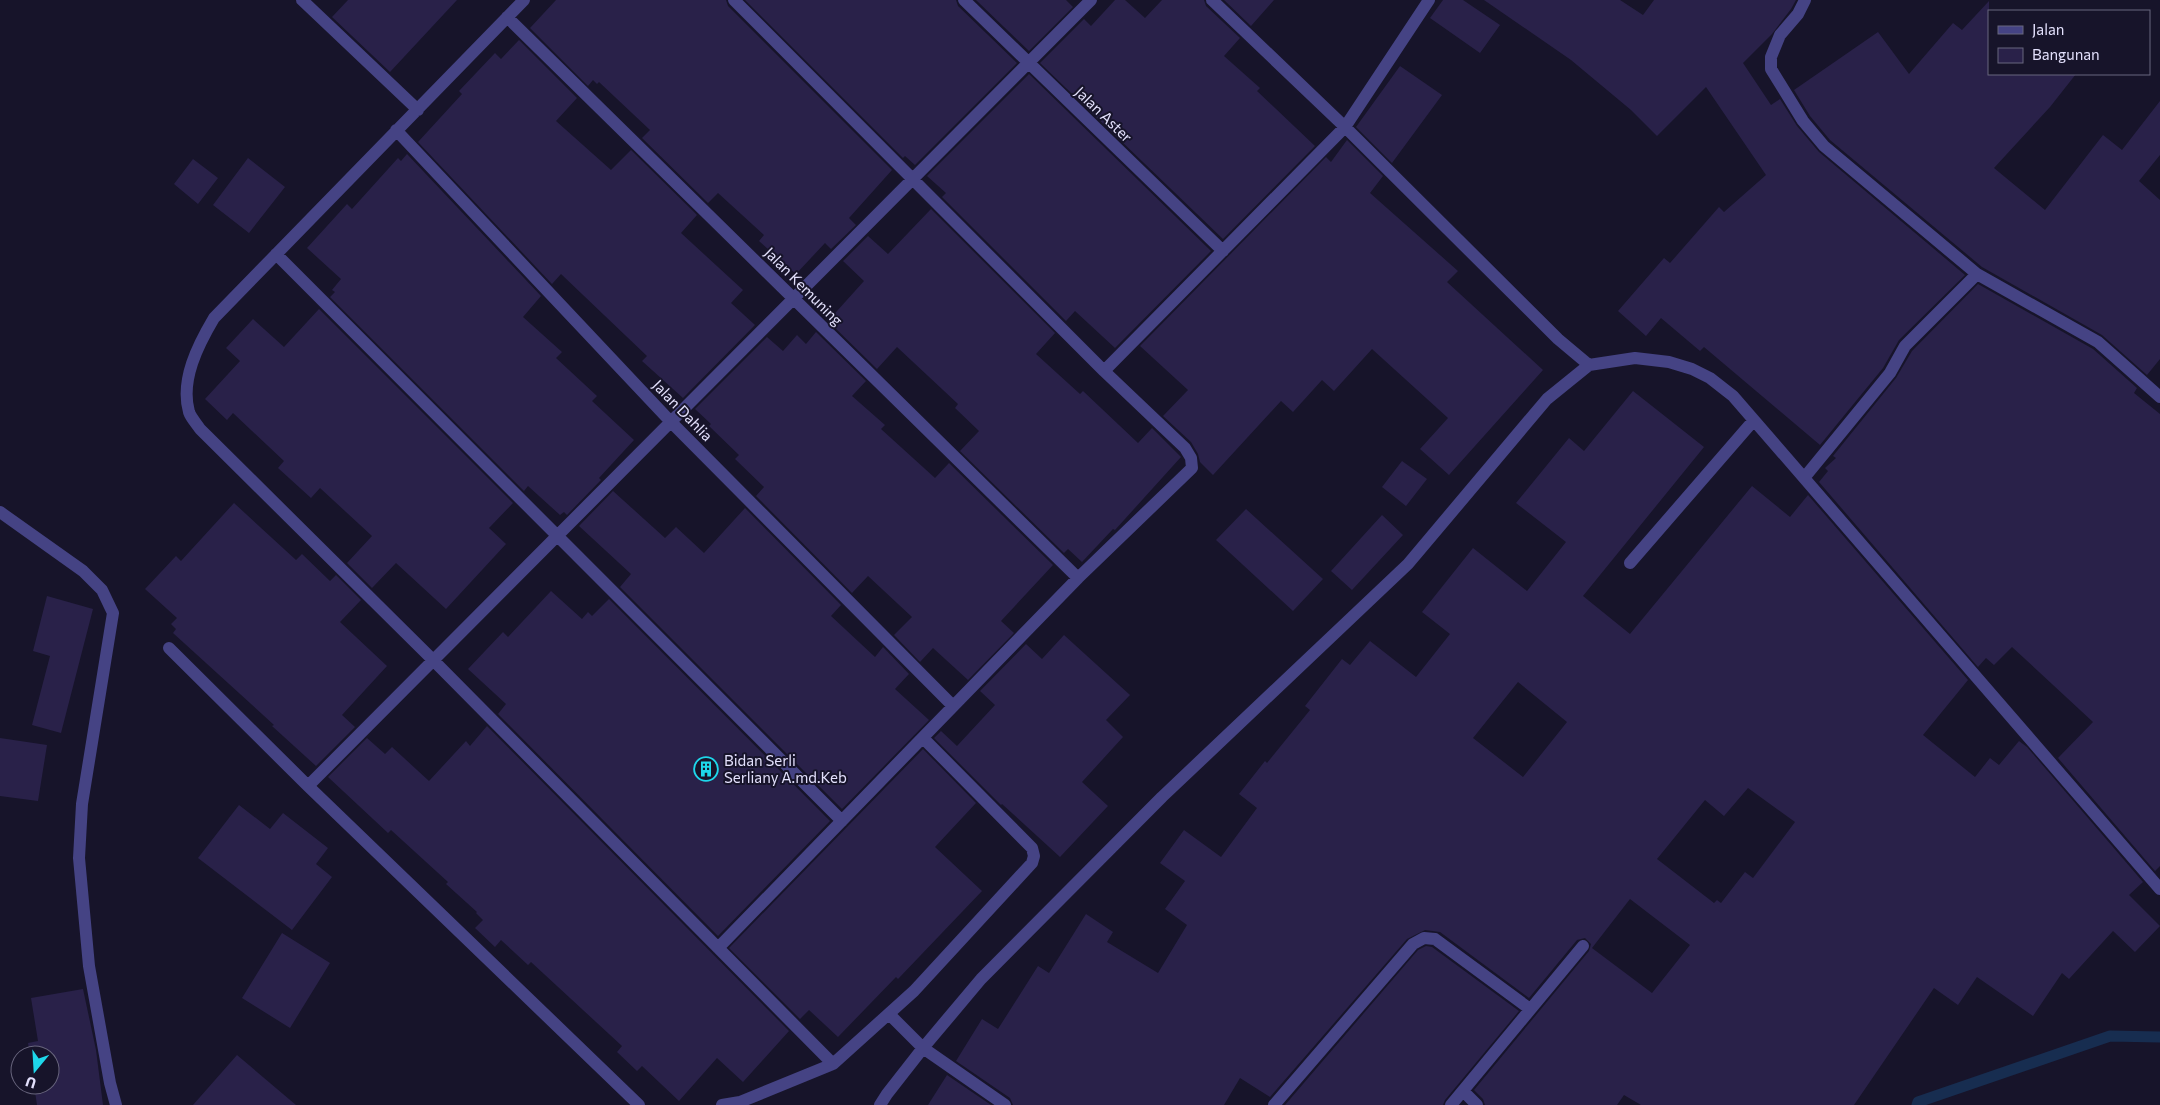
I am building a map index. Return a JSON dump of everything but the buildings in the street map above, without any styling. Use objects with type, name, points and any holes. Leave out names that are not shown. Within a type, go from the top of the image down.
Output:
[{"type":"street","points":[[302,0],[418,110]]},
{"type":"street","points":[[524,0],[214,318],[197,350],[189,375],[190,413],[200,429],[433,660],[834,1064]]},
{"type":"street","points":[[718,948],[1078,578],[1192,468],[1191,458],[1185,448],[1104,371],[734,0]]},
{"type":"street","name":"Jalan Aster","points":[[964,0],[1223,251]]},
{"type":"street","points":[[308,786],[1091,0]]},
{"type":"street","points":[[1212,0],[1345,127],[1558,339],[1589,365]]},
{"type":"street","points":[[1104,371],[1345,127],[1429,0]]},
{"type":"street","points":[[1804,0],[1798,14],[1780,35],[1771,57],[1770,69],[1803,121],[1824,146],[1977,274],[2098,342],[2160,397]]},
{"type":"street","name":"Jalan Kemuning","points":[[507,17],[1078,578]]},
{"type":"street","name":"Jalan Dahlia","points":[[396,130],[671,422],[953,706]]},
{"type":"street","points":[[276,254],[842,821]]},
{"type":"street","points":[[1804,478],[1890,373],[1905,346],[1977,274]]},
{"type":"street","points":[[880,1105],[923,1048],[981,979],[1162,798],[1408,564],[1547,399],[1589,365],[1636,358],[1669,362],[1692,369],[1710,378],[1733,396],[2160,888]]},
{"type":"street","points":[[1630,564],[1754,420]]},
{"type":"street","points":[[0,512],[82,571],[102,590],[113,613],[82,804],[79,858],[89,966],[110,1083],[116,1105]]},
{"type":"street","points":[[169,648],[308,786],[639,1105]]},
{"type":"street","points":[[722,1105],[740,1102],[834,1064],[914,991],[1032,863],[1034,856],[1032,848],[923,738]]},
{"type":"street","points":[[1274,1105],[1413,944],[1424,938],[1435,939],[1530,1009]]},
{"type":"street","points":[[1451,1105],[1583,946]]},
{"type":"street","points":[[889,1014],[923,1048],[1005,1105]]},
{"type":"street","points":[[1463,1091],[1477,1105]]},
{"type":"street","points":[[871,1105],[887,1094]]},
{"type":"waterway","points":[[1917,1105],[1918,1102],[2110,1036],[2160,1037]]},
{"type":"place","name":"Bidan Serli Serliany A.md.Keb","points":[[706,769]]}]
